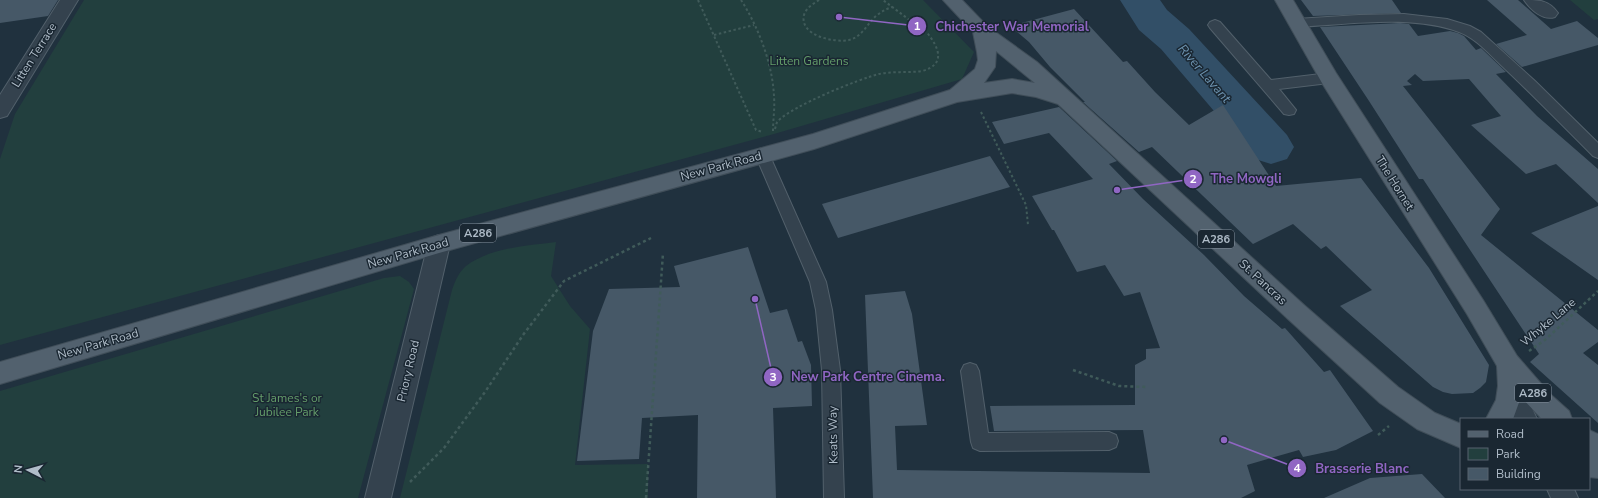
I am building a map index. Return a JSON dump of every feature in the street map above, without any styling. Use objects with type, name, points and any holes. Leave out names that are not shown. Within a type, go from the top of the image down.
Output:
[{"type":"main road","name":"St. Pancras","points":[[952,0],[980,30],[1017,56],[1296,312],[1389,395],[1426,421],[1460,436]]},
{"type":"main road","name":"The Hornet","points":[[1284,0],[1329,78],[1509,364]]},
{"type":"main road","name":"New Park Road","points":[[964,94],[986,69],[988,59],[987,49],[980,30]]},
{"type":"main road","name":"New Park Road","points":[[0,373],[439,244],[762,154],[814,141],[964,94],[1012,86],[1038,90],[1064,99]]},
{"type":"main road","name":"A286","points":[[1499,418],[1511,392],[1509,364]]},
{"type":"main road","name":"A286","points":[[1509,364],[1541,402],[1559,418]]},
{"type":"main road","points":[[1590,443],[1598,449]]},
{"type":"street","name":"Litten Terrace","points":[[0,111],[68,0]]},
{"type":"street","points":[[1533,0],[1549,13]]},
{"type":"street","points":[[0,77],[24,73]]},
{"type":"street","name":"Priory Road","points":[[378,498],[439,244]]},
{"type":"street","points":[[1511,392],[1524,418]]},
{"type":"lane","points":[[1296,23],[1388,18],[1444,23],[1465,29],[1483,40],[1534,86],[1598,152]]},
{"type":"lane","points":[[1215,25],[1289,110]]},
{"type":"lane","points":[[1267,85],[1329,78]]},
{"type":"lane","name":"Keats Way","points":[[762,154],[818,282],[827,326],[833,386],[834,498]]},
{"type":"lane","points":[[970,371],[980,442],[1109,441]]},
{"type":"path","points":[[698,0],[756,130],[774,134]]},
{"type":"path","points":[[741,0],[746,7],[754,25],[770,71],[774,96],[774,134]]},
{"type":"path","points":[[819,0],[809,7],[806,12],[804,18],[805,24],[808,30],[814,35],[829,41],[838,42],[855,38],[866,30],[877,15],[892,7]]},
{"type":"path","points":[[774,134],[778,120],[804,105],[833,92],[879,74],[925,71],[934,67],[939,58],[933,39],[918,25],[883,0]]},
{"type":"path","points":[[714,35],[754,25]]},
{"type":"path","points":[[964,94],[1026,205],[1028,225]]},
{"type":"path","points":[[406,487],[444,448],[485,392],[523,335],[564,281],[651,238]]},
{"type":"path","points":[[646,498],[664,253]]},
{"type":"path","name":"Whyke Lane","points":[[1509,364],[1545,340],[1598,290]]},
{"type":"path","points":[[1073,370],[1119,386],[1146,387]]},
{"type":"green space","name":"Litten Gardens","points":[[84,0],[923,0],[974,52],[962,79],[774,134],[0,345],[0,159],[15,114]]},
{"type":"green space","points":[[1570,0],[1598,0],[1598,19],[1594,20]]},
{"type":"green space","points":[[556,242],[551,276],[570,306],[590,329],[575,465],[648,464],[648,498],[400,498],[452,290],[459,274],[466,266],[476,260],[498,251],[521,246]]},
{"type":"green space","name":"St James's or Jubilee Park","points":[[400,276],[409,282],[414,289],[358,498],[0,498],[0,391],[384,278]]},
{"type":"building","points":[[0,0],[58,0],[48,16],[0,23]]},
{"type":"building","points":[[1301,0],[1392,0],[1401,13],[1313,16]]},
{"type":"building","points":[[1487,0],[1518,0],[1551,29],[1577,21],[1598,38],[1598,45],[1522,67],[1496,44],[1527,35]]},
{"type":"building","points":[[1074,9],[1123,62],[1127,61],[1155,92],[1189,125],[1223,105],[1276,186],[1361,178],[1429,268],[1489,365],[1486,382],[1473,393],[1452,394],[1443,392],[1433,387],[1340,306],[1372,290],[1326,246],[1321,249],[1293,224],[1253,244],[1152,147],[1139,152],[1083,102],[1085,102],[1050,67],[1029,42],[1010,26]]},
{"type":"building","points":[[1400,23],[1409,24],[1418,36],[1450,31],[1458,33],[1464,36],[1476,50],[1481,48],[1506,72],[1496,74],[1537,116],[1598,169],[1598,203],[1556,164],[1526,174],[1471,125],[1501,116],[1469,79],[1423,81],[1415,74],[1407,81],[1412,85],[1403,86],[1500,209],[1481,235],[1598,330],[1598,342],[1583,353],[1598,365],[1598,423],[1530,362],[1539,354],[1423,179],[1419,179],[1320,27]]},
{"type":"building","points":[[1059,107],[1117,161],[1109,164],[1143,199],[1204,255],[1244,296],[1282,329],[1285,328],[1324,372],[1330,370],[1373,431],[1336,450],[1303,457],[1299,450],[1247,465],[1255,491],[1241,498],[873,498],[865,295],[905,291],[912,314],[927,425],[895,426],[897,470],[1150,473],[1143,430],[994,431],[990,406],[1135,405],[1135,365],[1146,359],[1146,349],[1160,348],[1140,292],[1124,296],[1105,265],[1077,272],[1054,230],[1052,230],[1032,196],[1093,179],[1049,133],[1004,144],[992,122]]},
{"type":"building","points":[[990,156],[1010,187],[838,238],[822,204]]},
{"type":"building","points":[[1598,206],[1598,280],[1531,233]]},
{"type":"building","points":[[748,247],[770,313],[787,309],[798,342],[802,341],[811,365],[812,406],[773,408],[776,498],[697,498],[698,415],[642,418],[639,459],[577,461],[593,331],[609,289],[680,287],[674,266]]},
{"type":"building","points":[[1422,474],[1445,498],[1324,498],[1370,478]]},
{"type":"waterway","name":"River Lavant","points":[[1140,0],[1153,20],[1175,39],[1271,147]]},
{"type":"place","name":"Chichester War Memorial","points":[[839,17]]},
{"type":"place","name":"The Mowgli","points":[[1117,190]]},
{"type":"place","name":"New Park Centre Cinema.","points":[[755,299]]},
{"type":"place","name":"Brasserie Blanc","points":[[1224,440]]}]
